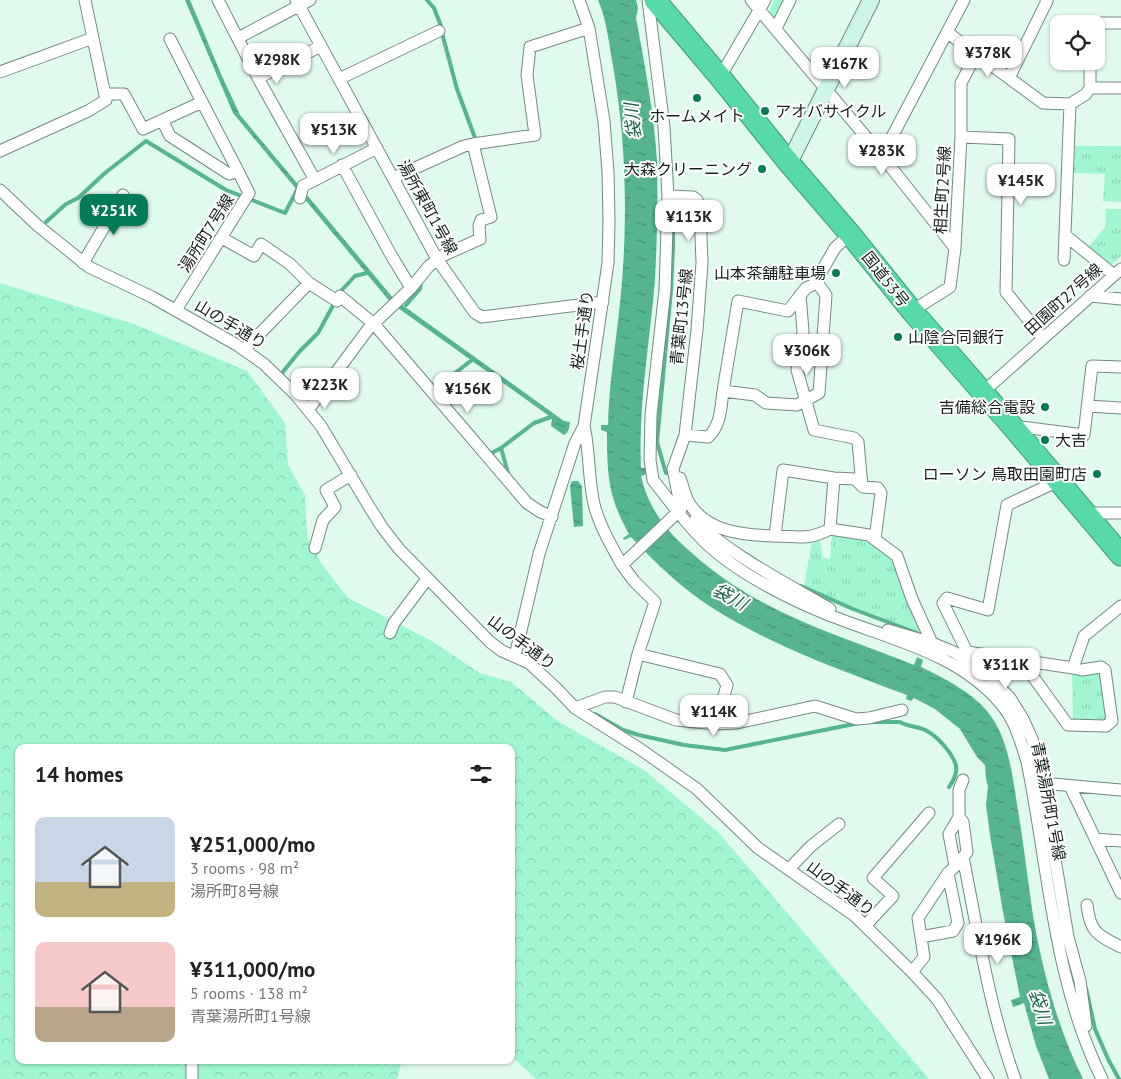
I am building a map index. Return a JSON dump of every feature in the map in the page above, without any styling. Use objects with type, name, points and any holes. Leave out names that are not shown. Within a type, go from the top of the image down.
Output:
[{"type":"highway","name":"国道53号","points":[[655,0],[912,311],[1121,556]]},
{"type":"street","points":[[0,151],[88,111],[106,100],[85,0]]},
{"type":"street","points":[[218,0],[258,78],[315,180]]},
{"type":"street","points":[[238,38],[298,3],[310,0]]},
{"type":"street","name":"桜土手通り","points":[[515,656],[539,554],[576,443],[584,426],[608,263],[608,172],[604,121],[589,28],[579,0]]},
{"type":"street","points":[[648,0],[664,127],[668,196]]},
{"type":"street","points":[[751,0],[763,5],[776,28],[955,248]]},
{"type":"street","points":[[776,28],[790,0]]},
{"type":"street","points":[[789,163],[871,0]]},
{"type":"street","points":[[882,156],[964,0]]},
{"type":"street","points":[[1009,78],[1046,0]]},
{"type":"street","name":"湯所東町1号線","points":[[298,3],[437,259],[475,314],[482,316],[602,302]]},
{"type":"street","points":[[720,77],[763,5]]},
{"type":"street","points":[[1105,22],[1121,23]]},
{"type":"street","points":[[393,178],[464,146],[535,135],[527,76],[530,47],[589,28]]},
{"type":"street","points":[[340,79],[439,30]]},
{"type":"street","points":[[948,33],[1043,103],[1070,104],[1086,94],[1090,88],[1090,70]]},
{"type":"street","points":[[0,72],[93,38]]},
{"type":"street","points":[[162,120],[170,136],[229,174],[238,171],[170,39]]},
{"type":"street","points":[[258,78],[321,46]]},
{"type":"street","name":"相生町2号線","points":[[912,311],[950,287],[955,248],[961,138],[961,83],[977,53]]},
{"type":"street","points":[[1090,88],[1121,88]]},
{"type":"street","points":[[105,94],[124,94],[143,129],[202,102]]},
{"type":"street","points":[[1064,260],[1070,104]]},
{"type":"street","points":[[961,138],[1009,139],[1006,292],[1043,338]]},
{"type":"street","points":[[307,409],[374,324],[411,288],[429,266],[437,259],[480,239],[479,226],[481,220],[490,217],[472,144]]},
{"type":"street","points":[[302,192],[315,180],[377,148]]},
{"type":"street","points":[[342,166],[411,288]]},
{"type":"street","name":"湯所町7号線","points":[[176,310],[250,193],[238,171]]},
{"type":"street","name":"山の手通り","points":[[0,190],[37,225],[89,268],[176,310],[264,364],[295,394],[321,426],[382,527],[409,560],[490,642],[502,651],[529,663],[575,708],[640,749],[697,789],[758,848],[855,916],[937,999],[988,1079]]},
{"type":"street","points":[[83,262],[123,195]]},
{"type":"street","name":"青葉町13号線","points":[[668,196],[693,197],[700,208],[702,263],[685,435],[673,469],[681,508],[676,514]]},
{"type":"street","name":"青葉湯所町1号線","points":[[668,196],[665,290],[651,414],[650,460],[653,480],[676,514],[736,567],[787,596],[840,619],[925,651],[964,670],[1002,704],[1019,733],[1031,782],[1063,968],[1083,1037],[1102,1078]]},
{"type":"street","points":[[685,435],[708,437],[714,432],[719,417],[738,301],[788,311],[806,288],[813,285],[835,248],[850,234]]},
{"type":"street","points":[[1065,235],[1118,272]]},
{"type":"street","points":[[222,238],[254,256],[261,244],[290,264],[309,283],[337,301],[340,296],[374,324],[528,503],[552,517]]},
{"type":"street","name":"田園町27号線","points":[[982,393],[1118,272]]},
{"type":"street","points":[[723,391],[755,395],[766,403],[797,405],[819,393],[826,295],[816,280]]},
{"type":"street","points":[[244,350],[309,283]]},
{"type":"street","points":[[800,295],[803,331],[797,370],[814,430],[854,438],[858,442],[862,486]]},
{"type":"street","points":[[1090,296],[1121,299]]},
{"type":"street","points":[[1012,426],[1084,435],[1092,366],[1121,367]]},
{"type":"street","points":[[1088,406],[1121,408]]},
{"type":"street","points":[[584,426],[589,445],[590,476],[594,506],[622,565],[654,602],[626,702]]},
{"type":"street","points":[[675,464],[688,501],[701,524],[717,539],[752,563],[834,611],[840,619]]},
{"type":"street","points":[[775,536],[784,470],[834,478],[855,479],[862,486],[878,488],[881,493],[875,539]]},
{"type":"street","points":[[315,548],[323,520],[335,507],[326,490],[351,475]]},
{"type":"street","points":[[830,529],[834,478]]},
{"type":"street","points":[[1021,660],[1068,725],[1106,726],[1112,721],[1105,670],[1101,667],[1082,670],[1073,668],[1021,660],[966,652],[943,603],[947,598],[988,610],[1007,505],[1058,482]]},
{"type":"street","points":[[692,507],[705,519],[724,530],[739,533],[798,538],[814,537],[830,529],[869,535],[896,556],[912,599],[932,643]]},
{"type":"street","points":[[1086,513],[1121,513]]},
{"type":"street","points":[[622,565],[676,514]]},
{"type":"street","points":[[390,633],[398,618],[427,579]]},
{"type":"street","points":[[1073,668],[1084,636],[1121,606]]},
{"type":"street","points":[[861,627],[872,625],[932,643],[954,652],[988,675],[1010,698],[1023,719],[1032,739],[1050,829],[1068,937],[1080,981],[1086,1023],[1083,1037]]},
{"type":"street","points":[[638,654],[720,674],[727,685],[716,724]]},
{"type":"street","points":[[575,708],[605,697],[615,697],[676,720],[716,724],[737,723],[815,706],[856,719],[869,718],[902,710]]},
{"type":"street","points":[[921,937],[952,931],[958,923],[949,834],[959,818],[959,790],[963,780]]},
{"type":"street","points":[[1040,783],[1121,790]]},
{"type":"street","points":[[1070,786],[1121,891]]},
{"type":"street","points":[[865,926],[893,896],[873,878],[929,813]]},
{"type":"street","points":[[912,972],[924,957],[918,918],[952,869],[967,852],[963,822],[959,818]]},
{"type":"street","points":[[789,869],[811,846],[839,824]]},
{"type":"street","points":[[1095,839],[1121,841]]},
{"type":"street","points":[[963,857],[994,1015],[1015,1079]]},
{"type":"street","points":[[1087,905],[1089,921],[1095,931],[1121,947]]},
{"type":"street","points":[[192,1064],[192,1079]]},
{"type":"green space","points":[[774,0],[785,0],[776,18],[772,18],[770,16],[770,9]]},
{"type":"green space","points":[[1074,146],[1121,146],[1121,202],[1103,201],[1105,174],[1071,173]]},
{"type":"green space","points":[[1106,209],[1121,209],[1121,256],[1112,264],[1105,264],[1087,249],[1105,227]]},
{"type":"green space","points":[[0,283],[134,324],[247,371],[285,423],[288,465],[305,495],[307,536],[321,563],[348,598],[430,640],[480,673],[511,682],[559,722],[644,770],[718,832],[929,1079],[536,1079],[515,1060],[515,744],[15,744],[15,1064],[401,1064],[397,1079],[0,1079]]},
{"type":"green space","points":[[832,535],[862,540],[891,552],[922,634],[804,586],[812,541],[820,541],[823,558],[830,559]]},
{"type":"green space","points":[[1072,671],[1098,671],[1102,674],[1108,718],[1105,722],[1073,722]]},
{"type":"water","points":[[185,0],[190,0],[240,115],[394,299],[564,421],[570,422],[566,434],[564,435],[551,426],[552,418],[391,303],[233,113]]},
{"type":"water","name":"袋川","points":[[598,0],[636,0],[638,8],[636,18],[656,143],[657,235],[655,279],[641,421],[641,468],[646,468],[647,474],[641,476],[644,488],[654,510],[675,538],[718,574],[744,592],[798,620],[914,665],[917,657],[923,660],[921,667],[948,680],[965,691],[987,711],[1000,732],[1011,768],[1032,909],[1045,974],[1065,1039],[1083,1079],[1049,1079],[1036,1046],[1024,1003],[1013,1007],[1011,1000],[1020,997],[990,835],[986,805],[988,786],[985,765],[977,757],[960,729],[935,709],[914,698],[911,701],[906,699],[907,695],[809,657],[737,623],[703,602],[681,585],[631,537],[624,540],[623,538],[629,534],[613,497],[608,473],[607,432],[601,430],[601,425],[608,425],[611,376],[621,293],[625,236],[623,151],[621,122],[607,33],[604,16]]},
{"type":"water","points":[[572,481],[578,481],[582,486],[583,526],[574,527],[570,486]]},
{"type":"waterway","points":[[427,0],[434,8],[441,26]]},
{"type":"waterway","points":[[442,33],[457,89],[475,138]]},
{"type":"waterway","points":[[46,222],[146,141],[226,190],[285,213],[297,190]]},
{"type":"waterway","points":[[669,471],[666,473],[657,442],[671,290],[673,209]]},
{"type":"waterway","points":[[339,293],[355,276],[367,273]]},
{"type":"waterway","points":[[406,305],[420,289],[421,283]]},
{"type":"waterway","points":[[282,373],[318,333],[335,302]]},
{"type":"waterway","points":[[434,389],[472,360]]},
{"type":"waterway","points":[[490,454],[534,423],[551,417]]},
{"type":"waterway","points":[[501,448],[508,473]]},
{"type":"waterway","points":[[801,586],[853,609],[917,633]]},
{"type":"waterway","points":[[595,714],[623,730],[639,735],[684,745],[725,750],[859,723]]},
{"type":"waterway","points":[[873,722],[898,722]]},
{"type":"waterway","points":[[900,722],[927,731],[947,749],[956,767],[955,776],[949,787]]},
{"type":"waterway","points":[[1086,988],[1095,1029],[1119,1079]]},
{"type":"place","name":"ホームメイト","points":[[697,98]]},
{"type":"place","name":"アオバサイクル","points":[[765,111]]},
{"type":"place","name":"大森クリーニング","points":[[762,169]]},
{"type":"place","name":"山本茶舗駐車場","points":[[836,273]]},
{"type":"place","name":"山陰合同銀行","points":[[898,337]]},
{"type":"place","name":"吉備総合電設","points":[[1045,407]]},
{"type":"place","name":"大吉","points":[[1045,440]]},
{"type":"place","name":"ローソン 鳥取田園町店","points":[[1097,474]]}]
